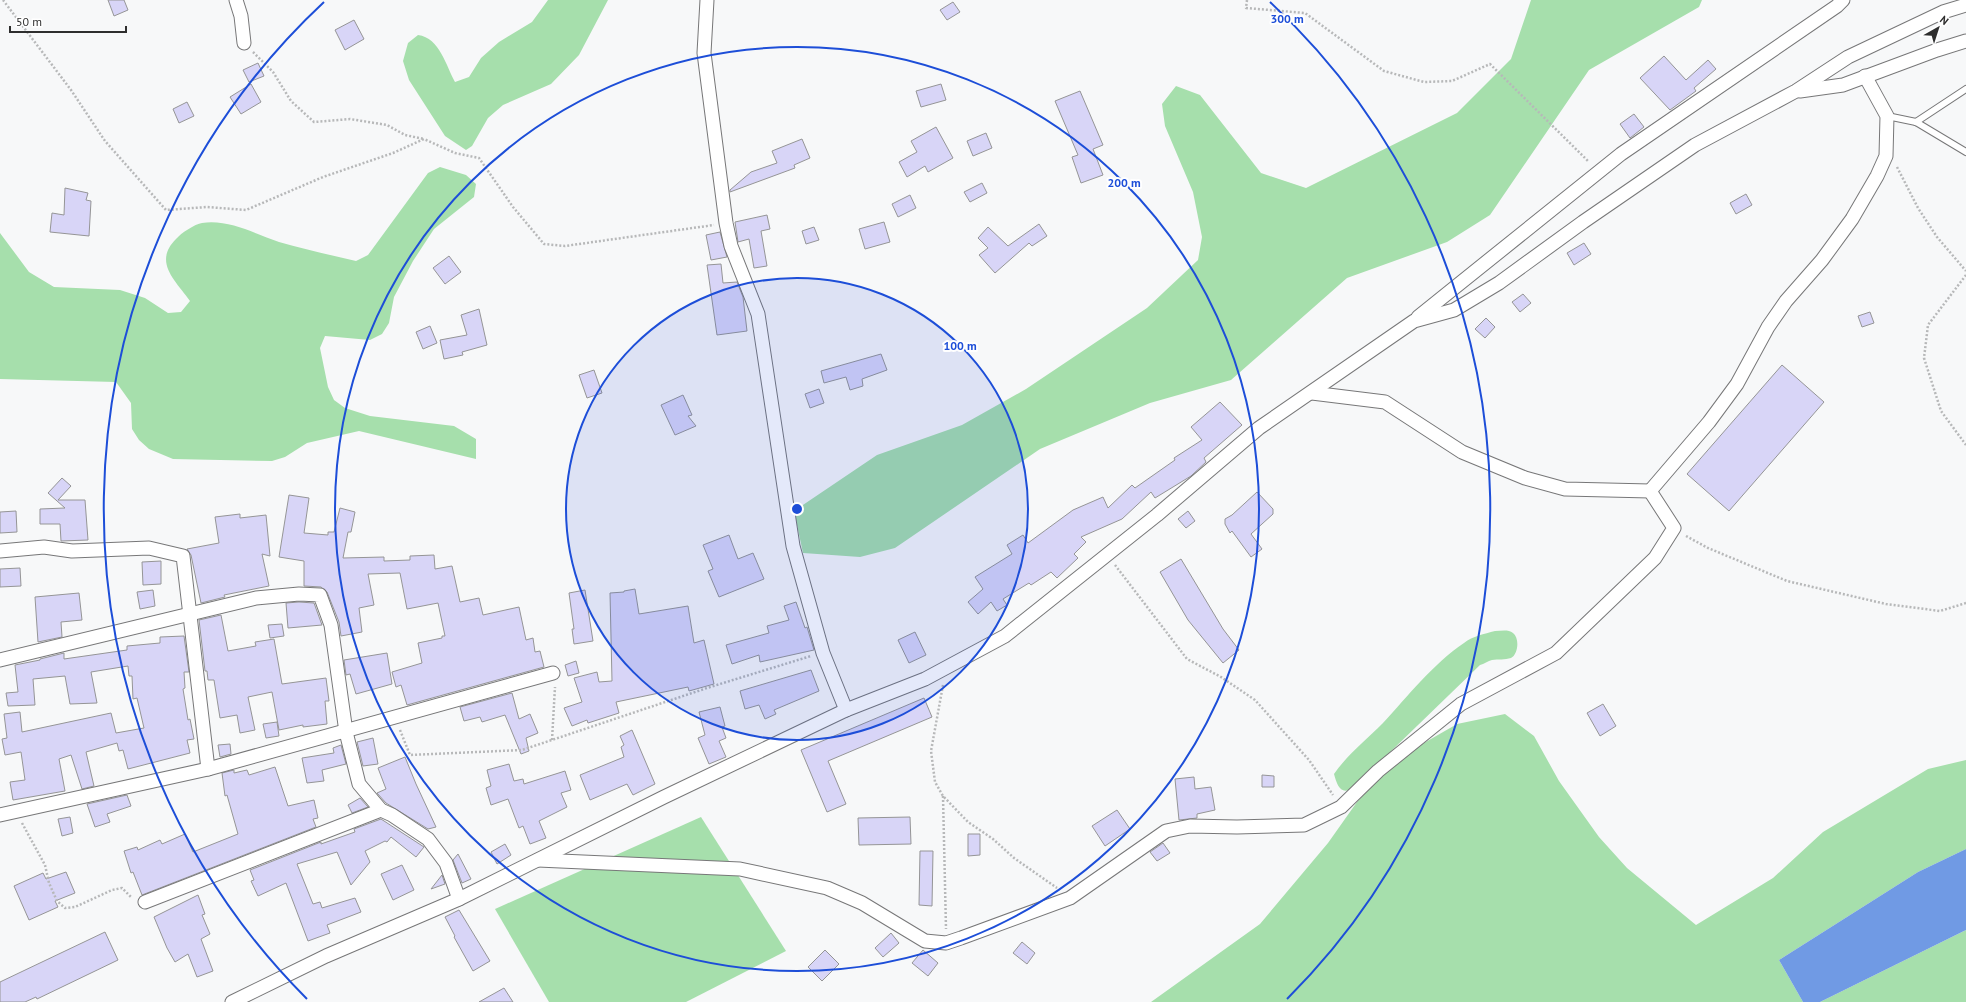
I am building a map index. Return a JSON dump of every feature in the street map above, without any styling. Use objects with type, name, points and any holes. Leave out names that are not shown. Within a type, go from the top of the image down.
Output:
[{"type":"street","points":[[236,0],[241,16],[244,44]]},
{"type":"street","points":[[707,0],[704,53],[726,223],[731,246],[758,314],[793,546],[823,653],[846,710]]},
{"type":"street","points":[[232,1002],[326,956],[459,899],[846,710],[926,679],[1005,636],[1259,428],[1312,393],[1414,321],[1621,154],[1837,6],[1843,0]]},
{"type":"street","points":[[1414,321],[1454,310],[1499,283],[1583,222],[1695,145],[1796,91],[1848,57],[1943,12],[1966,5]]},
{"type":"street","points":[[1796,91],[1844,85],[1865,76],[1966,41]]},
{"type":"street","points":[[1650,491],[1714,416],[1737,384],[1768,327],[1786,301],[1822,260],[1852,219],[1877,176],[1886,156],[1887,116],[1865,76]]},
{"type":"street","points":[[1312,393],[1385,402],[1462,452],[1525,478],[1565,489],[1650,491]]},
{"type":"street","points":[[538,860],[740,869],[826,888],[862,903],[925,941],[946,943],[1070,898],[1166,831],[1190,826],[1237,828],[1304,825],[1341,807],[1378,771],[1461,704],[1556,654],[1655,558],[1674,528],[1650,491]]},
{"type":"street","points":[[0,551],[44,548],[72,551],[149,548],[183,556],[208,769]]},
{"type":"street","points":[[0,660],[190,616],[256,598],[299,594],[320,595],[331,625],[346,732],[359,784],[381,810],[392,814],[428,839],[446,863],[459,899]]},
{"type":"street","points":[[0,815],[208,769],[346,732],[553,673]]},
{"type":"street","points":[[146,902],[381,810]]},
{"type":"lane","points":[[1916,122],[1966,89]]},
{"type":"lane","points":[[1887,116],[1916,122],[1966,152]]},
{"type":"path","points":[[3,0],[71,90],[105,141],[166,210],[207,208],[246,210],[324,177],[393,153],[424,139]]},
{"type":"path","points":[[1247,0],[1246,8],[1305,13],[1384,71],[1424,82],[1452,82],[1490,64],[1510,86],[1571,143],[1598,172]]},
{"type":"path","points":[[244,44],[273,72],[291,101],[314,122],[350,120],[387,125],[405,135],[424,139],[455,153],[479,158],[513,207],[544,244],[565,246],[726,223]]},
{"type":"path","points":[[1895,163],[1918,208],[1933,231],[1966,271]]},
{"type":"path","points":[[1966,275],[1928,325],[1924,358],[1941,411],[1966,445]]},
{"type":"path","points":[[1674,528],[1708,548],[1787,581],[1886,604],[1940,611],[1966,603]]},
{"type":"path","points":[[1107,554],[1187,659],[1221,677],[1255,700],[1309,760],[1341,807]]},
{"type":"path","points":[[396,718],[410,755],[522,750],[707,688],[823,653]]},
{"type":"path","points":[[945,668],[942,700],[931,752],[935,782],[943,796],[968,822],[993,839],[1014,858],[1070,898]]},
{"type":"path","points":[[552,740],[556,679],[553,673]]},
{"type":"path","points":[[943,796],[946,943]]},
{"type":"path","points":[[13,812],[27,830],[45,865],[49,883],[58,901],[65,908],[75,907],[112,890],[122,888],[134,900],[146,902]]},
{"type":"green space","points":[[548,0],[608,0],[579,55],[551,84],[503,105],[488,118],[472,146],[466,150],[445,136],[409,80],[403,61],[408,43],[418,35],[426,37],[432,41],[441,54],[455,82],[469,77],[481,58],[499,42],[532,22]]},
{"type":"green space","points":[[1531,0],[1702,0],[1699,7],[1589,70],[1490,215],[1447,242],[1347,278],[1231,380],[1150,403],[1040,449],[895,548],[860,557],[803,553],[794,511],[877,455],[962,425],[1026,389],[1147,308],[1198,260],[1202,237],[1193,192],[1165,126],[1162,104],[1176,86],[1200,95],[1261,173],[1306,188],[1457,113],[1511,59]]},
{"type":"green space","points":[[440,167],[466,175],[476,184],[474,197],[434,229],[413,261],[394,297],[389,323],[382,334],[370,340],[325,336],[320,348],[328,387],[334,400],[345,408],[370,416],[454,426],[476,439],[476,459],[359,431],[307,443],[285,457],[272,461],[173,459],[149,449],[139,440],[132,429],[131,403],[116,382],[0,379],[0,233],[29,272],[54,287],[120,290],[145,298],[168,313],[181,312],[190,301],[169,271],[166,263],[166,255],[169,247],[176,239],[192,227],[202,223],[212,222],[232,225],[279,242],[356,261],[368,255],[428,173]]},
{"type":"green space","points":[[1495,631],[1509,631],[1515,635],[1517,639],[1517,650],[1511,658],[1492,660],[1480,665],[1354,787],[1346,791],[1338,786],[1334,774],[1339,767],[1383,723],[1431,670],[1467,641]]},
{"type":"green space","points":[[1505,714],[1534,736],[1559,781],[1599,837],[1627,868],[1696,925],[1773,878],[1823,832],[1928,769],[1966,760],[1966,849],[1918,872],[1779,960],[1803,1002],[1151,1002],[1260,924],[1328,843],[1357,802],[1391,765],[1417,747],[1457,724]]},
{"type":"green space","points":[[701,817],[786,951],[686,1002],[549,1002],[495,909]]},
{"type":"green space","points":[[1966,930],[1966,1002],[1820,1002]]},
{"type":"water","points":[[1966,849],[1966,930],[1820,1002],[1803,1002],[1779,960],[1918,872]]},
{"type":"building","points":[[108,0],[124,0],[128,10],[114,16]]},
{"type":"building","points":[[953,2],[960,12],[947,20],[940,10]]},
{"type":"building","points":[[354,20],[364,39],[345,50],[335,30]]},
{"type":"building","points":[[1664,56],[1686,80],[1708,60],[1716,69],[1694,88],[1696,91],[1670,110],[1640,78]]},
{"type":"building","points":[[258,63],[264,76],[249,82],[243,70]]},
{"type":"building","points":[[251,84],[261,102],[241,114],[230,97]]},
{"type":"building","points":[[941,84],[946,100],[921,107],[916,91]]},
{"type":"building","points":[[1080,91],[1103,145],[1093,149],[1103,175],[1081,183],[1072,157],[1078,155],[1055,101]]},
{"type":"building","points":[[187,102],[194,116],[179,123],[173,109]]},
{"type":"building","points":[[1634,114],[1644,127],[1630,138],[1620,124]]},
{"type":"building","points":[[936,127],[953,158],[928,172],[925,166],[907,177],[899,162],[917,152],[911,141]]},
{"type":"building","points":[[986,133],[992,148],[973,156],[967,141]]},
{"type":"building","points":[[802,139],[810,158],[794,165],[795,168],[730,192],[730,190],[751,172],[777,163],[772,151]]},
{"type":"building","points":[[982,183],[987,193],[970,202],[964,192]]},
{"type":"building","points":[[65,188],[88,193],[86,200],[91,201],[89,236],[50,232],[52,213],[64,215]]},
{"type":"building","points":[[1746,194],[1752,205],[1736,214],[1730,203]]},
{"type":"building","points":[[910,195],[916,208],[898,217],[892,204]]},
{"type":"building","points":[[767,215],[770,229],[761,231],[767,266],[754,268],[749,239],[738,242],[735,222]]},
{"type":"building","points":[[884,222],[890,242],[865,249],[859,229]]},
{"type":"building","points":[[1039,224],[1047,236],[1032,246],[1029,243],[995,273],[979,255],[988,248],[978,238],[988,227],[1008,246]]},
{"type":"building","points":[[814,227],[819,240],[806,244],[802,231]]},
{"type":"building","points":[[720,232],[727,257],[711,260],[706,235]]},
{"type":"building","points":[[1584,243],[1591,254],[1574,265],[1567,253]]},
{"type":"building","points":[[449,256],[461,272],[445,284],[433,268]]},
{"type":"building","points":[[721,264],[723,283],[737,282],[743,297],[747,331],[717,335],[707,265]]},
{"type":"building","points":[[1523,294],[1531,303],[1520,312],[1512,302]]},
{"type":"building","points":[[479,309],[487,345],[462,352],[463,355],[444,359],[440,340],[467,335],[461,315]]},
{"type":"building","points":[[1870,312],[1874,323],[1862,327],[1858,316]]},
{"type":"building","points":[[1486,318],[1495,327],[1485,338],[1475,329]]},
{"type":"building","points":[[430,326],[437,343],[423,349],[416,332]]},
{"type":"building","points":[[881,354],[887,370],[862,379],[863,386],[850,390],[846,377],[824,383],[821,371]]},
{"type":"building","points":[[1782,365],[1824,402],[1729,511],[1687,474]]},
{"type":"building","points":[[594,370],[602,393],[587,398],[579,375]]},
{"type":"building","points":[[819,389],[824,403],[810,408],[805,394]]},
{"type":"building","points":[[683,395],[692,415],[688,416],[696,426],[675,435],[661,405]]},
{"type":"building","points":[[1220,402],[1242,425],[1204,458],[1206,462],[1191,476],[1155,498],[1151,492],[1122,519],[1081,537],[1086,542],[1074,554],[1078,558],[1057,578],[1051,572],[1031,585],[1029,583],[1003,599],[1007,605],[997,611],[991,602],[978,614],[968,602],[983,589],[975,577],[1012,554],[1007,545],[1023,535],[1028,543],[1073,510],[1103,497],[1108,508],[1132,485],[1135,488],[1175,460],[1174,458],[1202,440],[1191,427]]},
{"type":"building","points":[[62,478],[71,486],[58,500],[85,500],[88,540],[61,541],[60,524],[40,524],[40,509],[65,508],[48,493]]},
{"type":"building","points":[[1257,492],[1273,509],[1273,514],[1251,534],[1262,549],[1251,557],[1232,531],[1230,533],[1225,524],[1225,519],[1232,515]]},
{"type":"building","points":[[289,495],[309,498],[304,533],[328,535],[328,532],[334,532],[340,508],[355,512],[351,532],[348,532],[343,558],[384,557],[384,561],[410,560],[410,556],[434,555],[435,569],[452,566],[460,602],[479,598],[483,615],[519,607],[526,640],[533,638],[535,652],[540,651],[544,667],[407,705],[401,685],[396,687],[392,672],[422,663],[418,643],[445,636],[438,603],[407,609],[400,573],[368,574],[374,605],[359,608],[362,632],[341,636],[339,622],[327,592],[321,587],[304,586],[304,561],[279,557]]},
{"type":"building","points":[[16,511],[17,532],[0,533],[0,512]]},
{"type":"building","points":[[1188,511],[1195,521],[1186,528],[1178,519]]},
{"type":"building","points":[[240,514],[240,518],[266,515],[270,556],[262,554],[269,586],[224,595],[225,597],[201,603],[191,555],[187,549],[219,543],[215,517]]},
{"type":"building","points":[[729,535],[738,559],[753,553],[764,579],[719,597],[708,571],[713,569],[703,545]]},
{"type":"building","points":[[1181,559],[1223,629],[1239,650],[1223,663],[1188,620],[1160,572]]},
{"type":"building","points":[[161,561],[161,584],[143,585],[142,562]]},
{"type":"building","points":[[20,568],[21,586],[0,587],[0,569]]},
{"type":"building","points":[[635,589],[639,614],[688,606],[694,643],[704,640],[714,684],[689,691],[688,687],[616,702],[619,713],[588,723],[587,720],[572,726],[564,708],[582,702],[574,678],[597,672],[599,682],[612,681],[610,593],[624,592]]},
{"type":"building","points":[[153,590],[155,606],[140,609],[137,592]]},
{"type":"building","points":[[585,590],[593,641],[574,644],[572,629],[574,629],[569,593]]},
{"type":"building","points":[[79,593],[82,620],[61,622],[62,637],[38,642],[35,597]]},
{"type":"building","points":[[796,602],[805,628],[807,627],[814,650],[760,662],[759,655],[732,664],[726,645],[769,633],[767,626],[789,620],[784,606]]},
{"type":"building","points":[[286,603],[314,603],[322,625],[288,628]]},
{"type":"building","points":[[221,615],[228,651],[256,646],[255,642],[274,639],[282,684],[326,678],[329,701],[325,701],[327,724],[303,727],[303,725],[279,730],[272,692],[248,697],[255,730],[240,733],[237,715],[220,718],[214,680],[208,680],[207,671],[205,671],[199,620]]},
{"type":"building","points":[[282,624],[284,636],[270,638],[268,625]]},
{"type":"building","points":[[915,632],[926,655],[909,663],[898,640]]},
{"type":"building","points":[[184,636],[189,672],[184,672],[185,688],[183,689],[188,720],[190,719],[194,739],[187,740],[190,753],[128,769],[123,750],[119,751],[117,743],[86,752],[94,786],[82,789],[71,755],[59,759],[65,791],[13,800],[10,782],[25,780],[21,752],[5,755],[2,739],[7,738],[4,714],[20,712],[22,732],[111,713],[116,733],[144,728],[137,698],[133,699],[132,676],[129,676],[128,666],[91,672],[97,703],[70,704],[65,676],[33,679],[35,705],[8,706],[6,693],[18,692],[15,665],[64,653],[64,659],[127,650],[127,646],[160,643],[160,637]]},
{"type":"building","points":[[387,653],[392,684],[356,694],[350,674],[346,675],[344,660]]},
{"type":"building","points":[[576,661],[579,673],[568,676],[565,665]]},
{"type":"building","points":[[811,670],[819,691],[774,710],[776,714],[765,719],[759,705],[745,709],[740,691]]},
{"type":"building","points":[[512,693],[519,719],[530,714],[538,733],[526,738],[529,751],[521,754],[505,715],[482,722],[480,717],[464,721],[460,707]]},
{"type":"building","points":[[924,698],[932,717],[828,761],[846,804],[827,812],[801,750]]},
{"type":"building","points":[[1603,704],[1616,726],[1600,736],[1587,713]]},
{"type":"building","points":[[720,707],[725,726],[722,727],[726,738],[719,741],[726,757],[709,764],[698,738],[705,735],[699,712]]},
{"type":"building","points":[[277,722],[279,736],[266,738],[263,724]]},
{"type":"building","points":[[632,730],[655,784],[633,795],[627,784],[590,800],[580,775],[624,757],[621,747],[624,745],[620,736]]},
{"type":"building","points":[[373,738],[378,764],[363,766],[357,742]]},
{"type":"building","points":[[230,744],[231,754],[220,757],[218,745]]},
{"type":"building","points":[[341,745],[346,764],[322,770],[324,781],[307,783],[302,758],[334,753],[333,748]]},
{"type":"building","points":[[405,757],[436,827],[428,829],[386,803],[377,793],[386,789],[378,768]]},
{"type":"building","points":[[509,764],[514,781],[523,779],[524,784],[565,771],[571,790],[561,793],[567,807],[539,821],[546,838],[530,844],[523,826],[519,828],[508,799],[491,805],[486,788],[491,786],[487,770]]},
{"type":"building","points":[[275,767],[288,806],[314,800],[318,818],[313,819],[316,827],[142,895],[133,872],[131,873],[124,851],[137,847],[138,850],[160,840],[162,844],[185,834],[193,852],[238,834],[227,795],[225,796],[222,773],[234,770],[234,773],[247,770],[249,775]]},
{"type":"building","points":[[1262,775],[1274,776],[1274,787],[1262,787]]},
{"type":"building","points":[[1194,777],[1195,789],[1211,787],[1215,810],[1197,814],[1197,818],[1179,820],[1175,779]]},
{"type":"building","points":[[127,795],[131,806],[107,814],[110,822],[95,827],[87,804]]},
{"type":"building","points":[[360,798],[368,807],[352,813],[348,805]]},
{"type":"building","points":[[1117,810],[1130,829],[1105,846],[1092,826]]},
{"type":"building","points":[[70,817],[73,833],[62,836],[58,819]]},
{"type":"building","points":[[910,817],[911,844],[859,845],[858,818]]},
{"type":"building","points":[[381,819],[424,847],[416,857],[391,837],[387,842],[385,841],[365,851],[370,862],[351,885],[337,852],[297,864],[313,904],[320,902],[322,908],[355,898],[361,912],[327,925],[330,933],[308,941],[286,883],[258,896],[251,881],[254,880],[250,870],[321,842],[321,844],[355,832],[354,829]]},
{"type":"building","points":[[968,834],[980,834],[980,855],[968,856]]},
{"type":"building","points":[[1163,843],[1170,853],[1157,861],[1150,852]]},
{"type":"building","points":[[505,844],[511,855],[497,864],[491,852]]},
{"type":"building","points":[[920,851],[933,851],[932,906],[919,905]]},
{"type":"building","points":[[458,854],[471,879],[462,883],[453,860]]},
{"type":"building","points":[[402,865],[414,890],[393,900],[381,874]]},
{"type":"building","points":[[66,872],[75,893],[55,901],[58,907],[29,920],[14,886],[43,873],[46,879]]},
{"type":"building","points":[[442,875],[445,884],[431,889]]},
{"type":"building","points":[[198,895],[205,914],[202,915],[210,934],[201,939],[213,971],[197,977],[188,954],[175,962],[167,948],[154,917]]},
{"type":"building","points":[[459,910],[490,961],[473,971],[454,937],[455,936],[445,917]]},
{"type":"building","points":[[105,932],[118,960],[37,999],[36,997],[25,1002],[0,1002],[0,982]]},
{"type":"building","points":[[891,933],[899,943],[883,957],[875,948]]},
{"type":"building","points":[[1022,942],[1035,953],[1027,964],[1013,953]]},
{"type":"building","points":[[825,950],[839,964],[822,981],[808,967]]},
{"type":"building","points":[[923,950],[938,963],[928,976],[912,963]]},
{"type":"building","points":[[504,988],[513,1002],[479,1002]]}]
